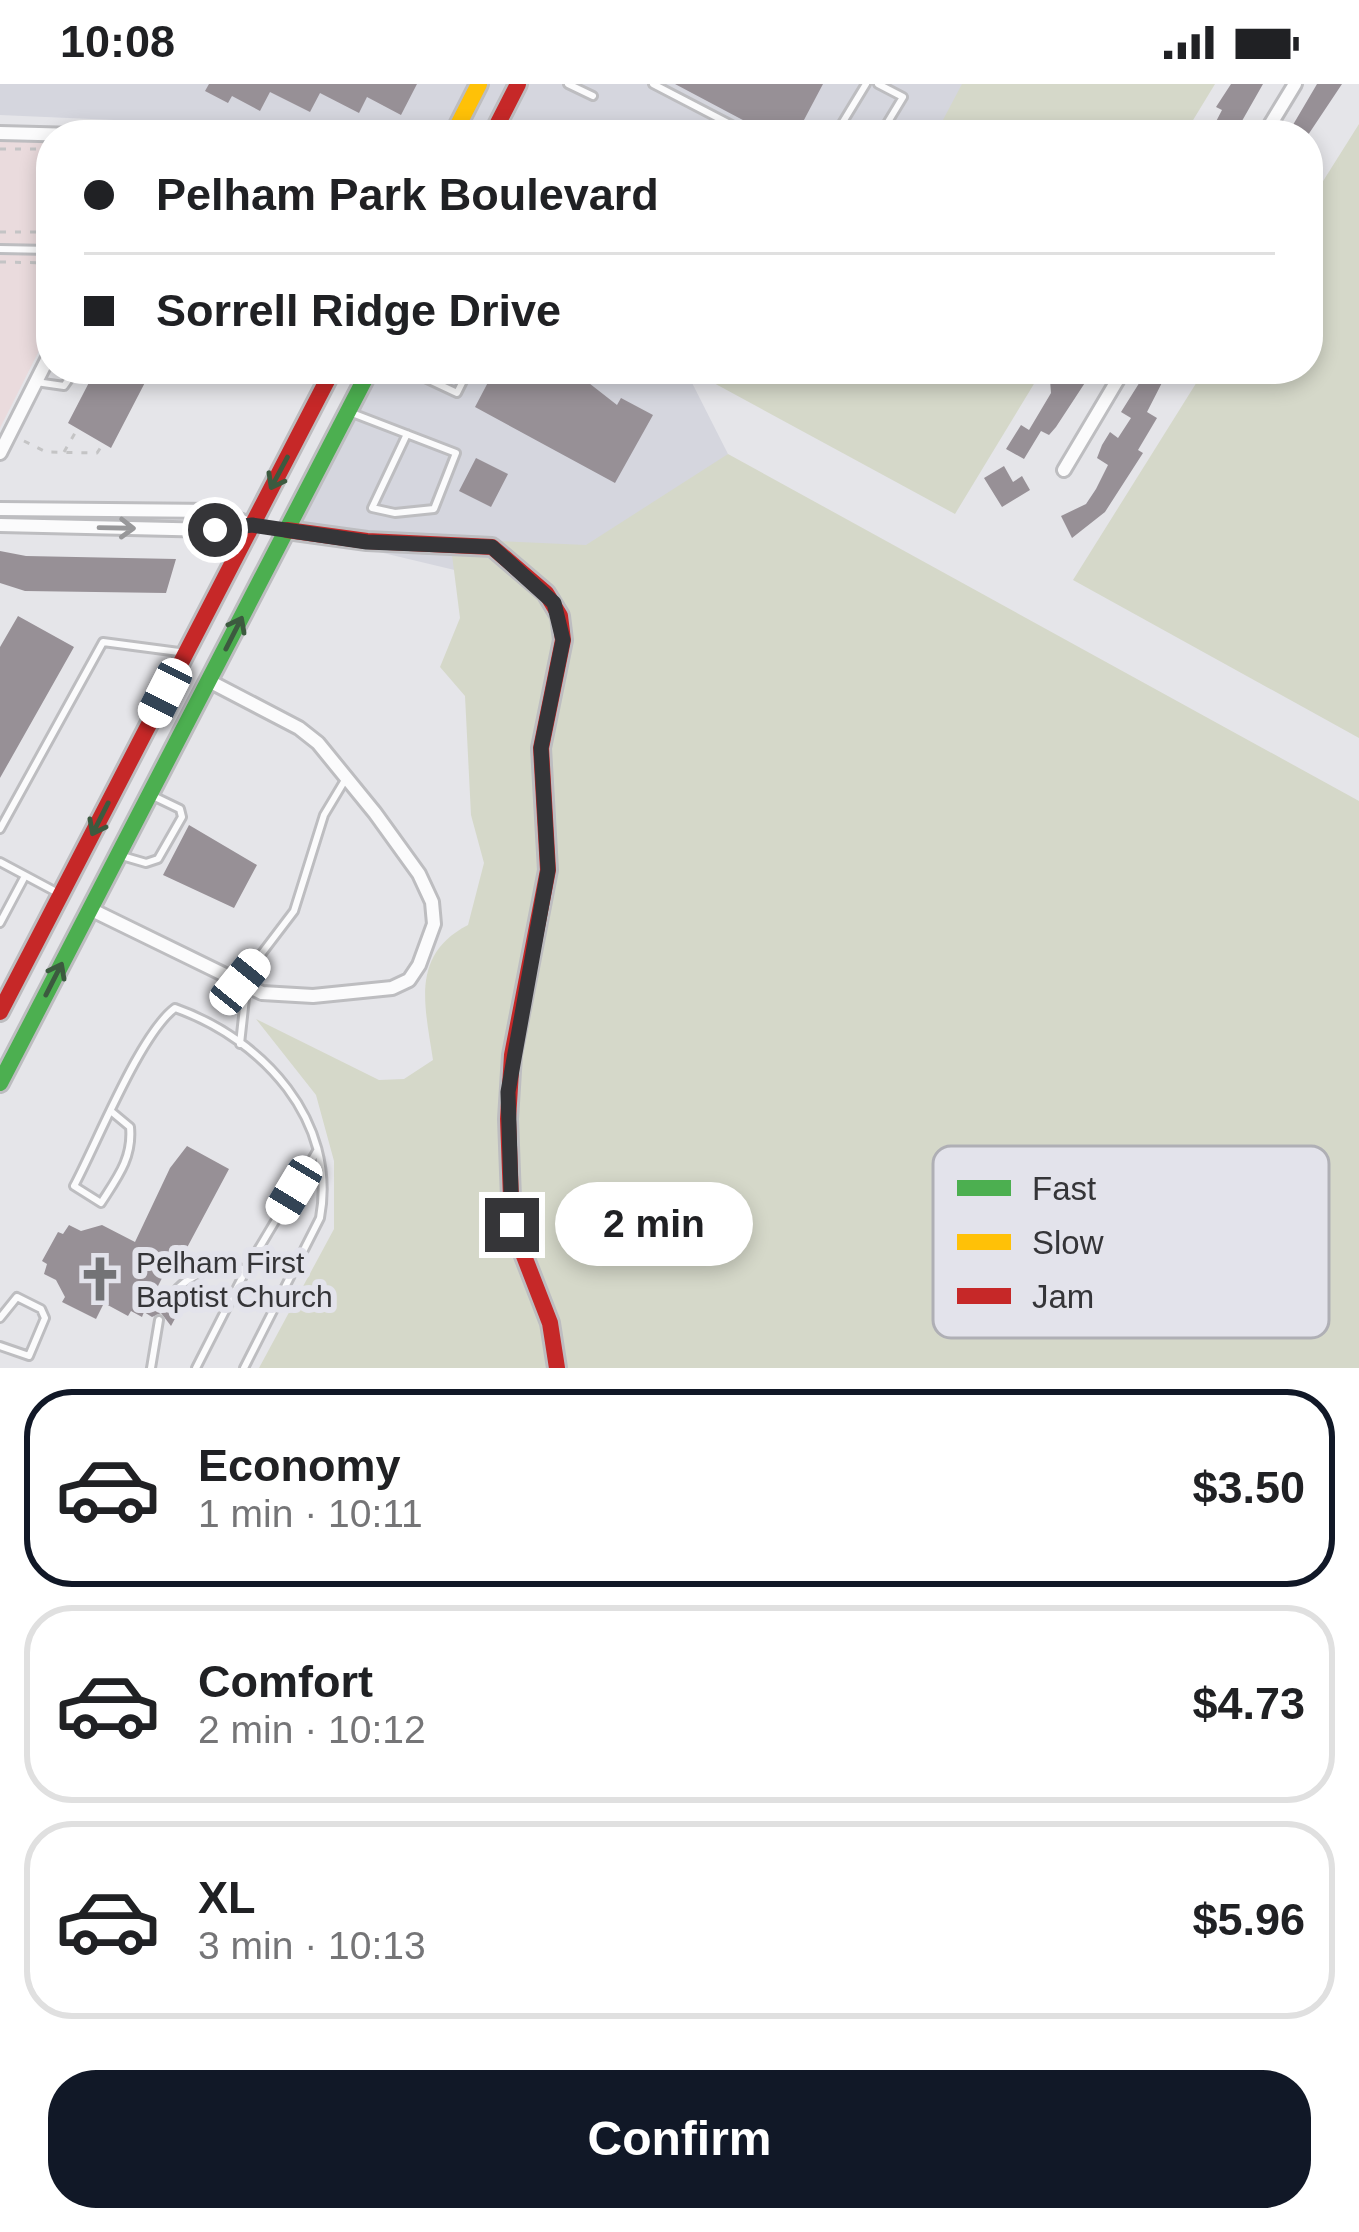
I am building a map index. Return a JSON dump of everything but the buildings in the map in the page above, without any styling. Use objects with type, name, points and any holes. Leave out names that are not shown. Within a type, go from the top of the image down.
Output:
[{"type":"main road","points":[[461,120],[479,84]]},
{"type":"main road","points":[[500,120],[518,84]]},
{"type":"main road","points":[[0,1012],[325,384]]},
{"type":"main road","points":[[0,1083],[362,384]]},
{"type":"main road","points":[[252,525],[367,542],[492,547],[546,592],[560,616],[563,640],[541,748],[546,886],[508,1092],[512,1225],[550,1323],[556,1368]]},
{"type":"main road","points":[[186,653],[209,681]]},
{"type":"main road","points":[[61,895],[90,909]]},
{"type":"street","points":[[1273,120],[1295,84]]},
{"type":"street","points":[[0,133],[36,134]]},
{"type":"street","points":[[0,453],[36,382]]},
{"type":"street","points":[[1064,470],[1115,384]]},
{"type":"street","points":[[0,509],[216,511],[252,525]]},
{"type":"street","points":[[0,525],[215,530],[252,525]]},
{"type":"street","points":[[90,909],[244,984],[281,995],[362,993],[404,984],[419,964],[434,923],[428,890],[367,802],[318,743],[299,728],[209,681]]},
{"type":"lane","points":[[568,84],[593,96]]},
{"type":"lane","points":[[653,84],[722,120]]},
{"type":"lane","points":[[844,120],[866,84]]},
{"type":"lane","points":[[878,84],[903,97],[889,120]]},
{"type":"lane","points":[[0,249],[36,250]]},
{"type":"lane","points":[[348,411],[456,453],[434,509],[395,513],[372,508],[407,434]]},
{"type":"lane","points":[[0,830],[103,642],[186,653]]},
{"type":"lane","points":[[240,1044],[244,984],[294,911],[324,815],[345,780]]},
{"type":"lane","points":[[118,854],[146,863],[158,860],[182,817],[180,808],[150,794]]},
{"type":"lane","points":[[0,862],[61,895]]},
{"type":"lane","points":[[0,923],[25,875]]},
{"type":"lane","points":[[112,1112],[130,1127],[132,1144],[124,1168],[101,1203],[74,1186],[112,1112],[160,1019],[175,1008],[198,1016],[240,1044],[299,1100],[312,1121],[325,1194],[320,1218],[244,1368]]},
{"type":"lane","points":[[196,1368],[246,1270],[317,1150]]},
{"type":"lane","points":[[173,1294],[184,1281],[226,1265],[246,1270]]},
{"type":"lane","points":[[0,1318],[16,1297],[41,1310],[45,1318],[29,1356],[22,1358],[0,1346]]},
{"type":"lane","points":[[152,1368],[159,1320]]},
{"type":"path","points":[[0,149],[36,149]]},
{"type":"path","points":[[0,232],[36,232]]},
{"type":"path","points":[[0,262],[36,263]]},
{"type":"path","points":[[64,452],[78,428]]},
{"type":"path","points":[[9,435],[46,452],[97,453],[103,444]]},
{"type":"shaded area","points":[[0,84],[983,84],[963,120],[114,120],[0,115]]},
{"type":"shaded area","points":[[962,84],[1215,84],[1193,120],[943,120]]},
{"type":"shaded area","points":[[1359,124],[1359,738],[1073,580],[1196,384],[1323,384],[1323,181]]},
{"type":"shaded area","points":[[0,140],[36,141],[36,357],[0,428]]},
{"type":"shaded area","points":[[356,384],[693,384],[728,454],[605,606],[287,530]]},
{"type":"shaded area","points":[[716,384],[1034,384],[955,514]]},
{"type":"shaded area","points":[[728,454],[1359,801],[1359,1368],[563,1368],[560,1324],[538,1277],[513,1199],[517,1056],[554,866],[546,769],[562,604],[546,582],[498,541],[586,545]]},
{"type":"shaded area","points":[[452,555],[491,559],[517,571],[558,625],[543,701],[542,864],[506,1052],[500,1109],[500,1198],[506,1226],[547,1328],[551,1368],[259,1368],[334,1229],[334,1161],[316,1095],[256,1019],[379,1080],[404,1079],[433,1060],[425,1001],[429,967],[450,937],[468,925],[484,863],[471,815],[465,696],[440,667],[460,618]]},
{"type":"traffic: fast","points":[[0,1083],[362,384]]},
{"type":"traffic: slow","points":[[461,120],[479,84]]},
{"type":"traffic: jam","points":[[500,120],[518,84]]},
{"type":"traffic: jam","points":[[0,1012],[325,384]]},
{"type":"traffic: jam","points":[[287,530],[367,541],[492,547],[546,593],[560,616],[563,640],[541,748],[548,870],[512,1055],[508,1119],[512,1225],[550,1323],[557,1368]]},
{"type":"place","name":"Pelham First Baptist Church","points":[[100,1279]]},
{"type":"route","points":[[215,530],[252,525],[367,542],[492,547],[554,603],[563,640],[541,748],[548,870],[508,1092],[512,1225]]}]
